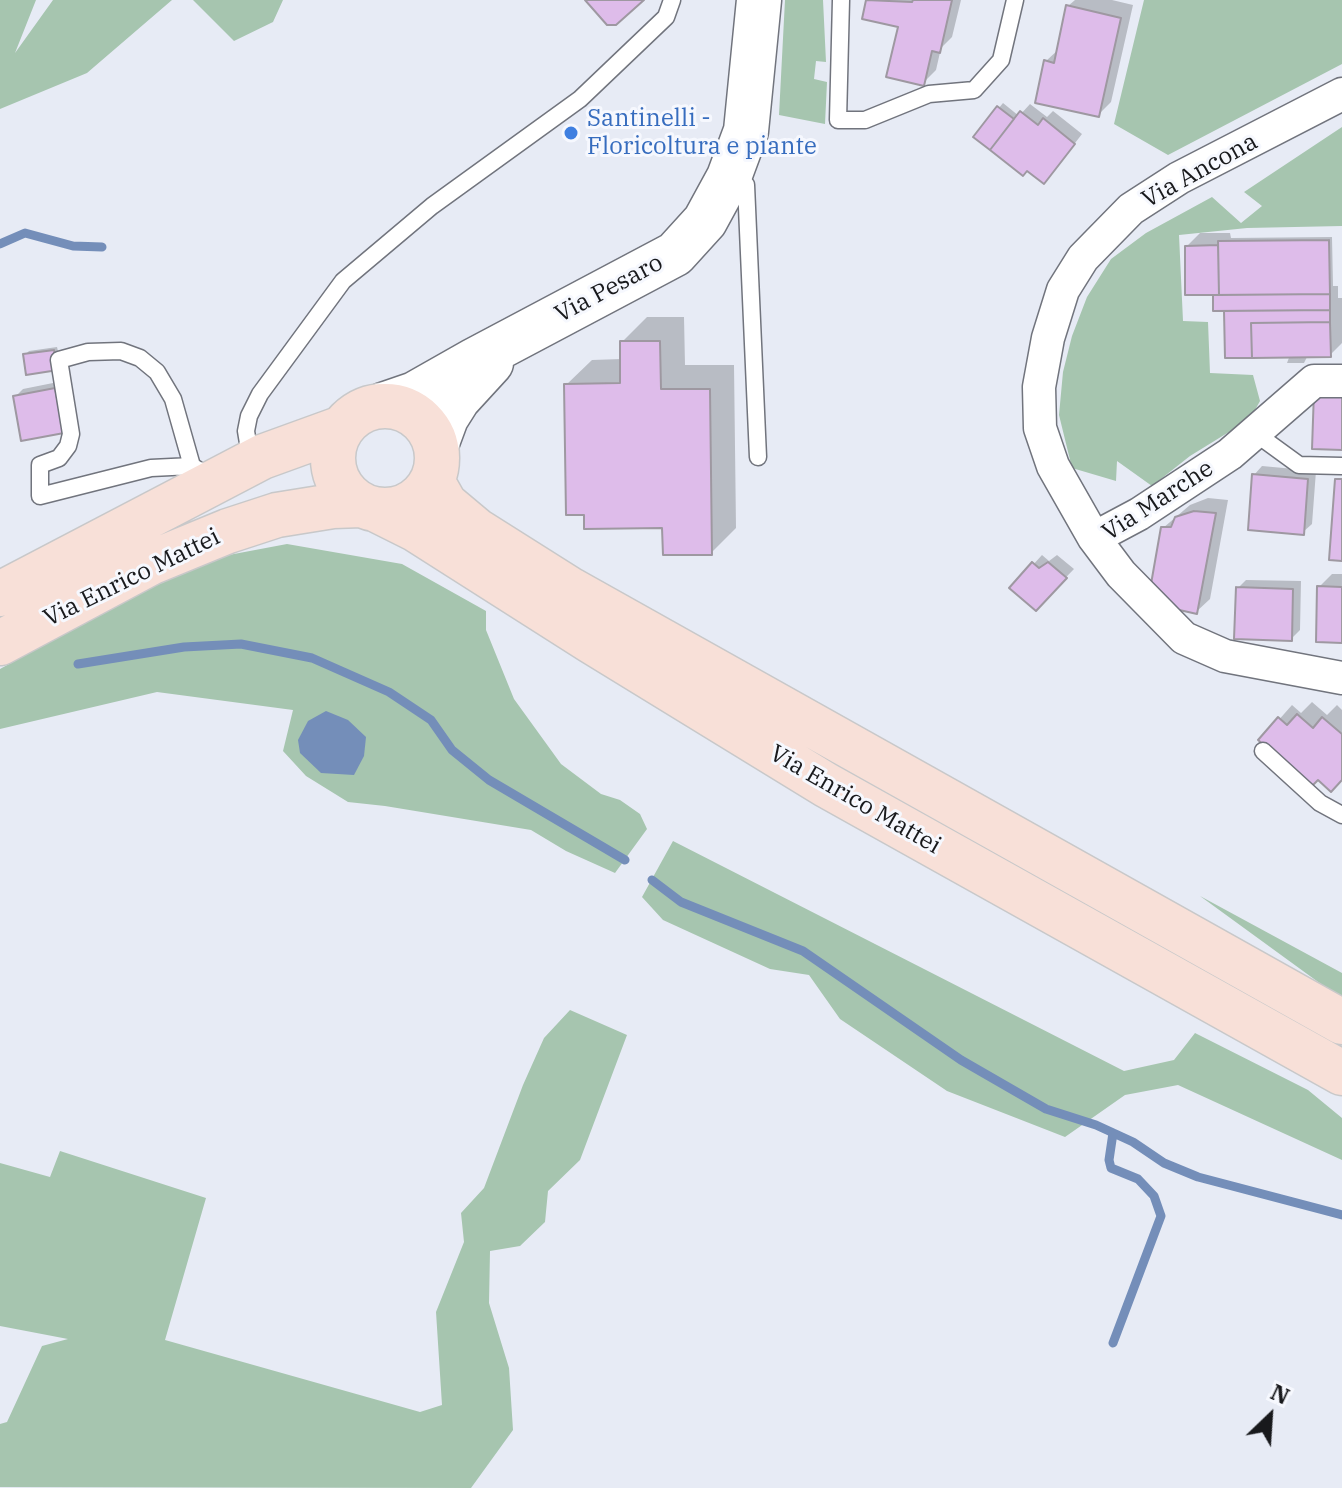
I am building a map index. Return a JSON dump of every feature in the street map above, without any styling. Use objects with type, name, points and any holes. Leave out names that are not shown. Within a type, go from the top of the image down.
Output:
[{"type":"main road","points":[[383,405],[401,408],[417,416],[429,429],[434,463],[423,495],[409,505],[369,508],[347,494],[334,471],[334,444],[353,416],[383,405]]},
{"type":"main road","name":"Via Enrico Mattei","points":[[0,594],[203,474],[252,463],[342,428]]},
{"type":"main road","name":"Via Enrico Mattei","points":[[434,463],[445,504],[476,530],[571,590],[1342,1022]]},
{"type":"main road","name":"Via Enrico Mattei","points":[[0,643],[150,563],[228,531],[277,515],[333,506],[369,508],[415,529],[826,785],[1342,1073]]},
{"type":"main road","points":[[228,531],[320,529],[362,534],[391,542],[419,553],[591,641]]},
{"type":"street","name":"Via Pesaro","points":[[383,405],[415,394],[675,254],[705,221],[729,177],[746,131],[759,0]]},
{"type":"street","name":"Via Ancona","points":[[1094,538],[1053,466],[1040,428],[1039,387],[1048,338],[1063,290],[1083,258],[1131,209],[1179,178],[1342,94]]},
{"type":"street","name":"Via Pesaro","points":[[434,463],[446,418],[458,399],[511,340]]},
{"type":"street","name":"Via Marche","points":[[1342,381],[1314,381],[1230,454],[1139,514],[1094,538],[1121,574],[1184,638],[1225,656],[1342,678]]},
{"type":"lane","points":[[252,463],[246,431],[249,416],[260,394],[343,281],[432,206],[580,99],[666,17],[672,0]]},
{"type":"lane","points":[[841,0],[838,120],[865,120],[929,94],[974,90],[1001,60],[1015,0]]},
{"type":"lane","points":[[729,177],[746,185],[758,457]]},
{"type":"lane","points":[[121,351],[140,358],[157,372],[173,399],[203,474],[151,468],[40,496],[40,465],[59,458],[68,446],[71,434],[59,360],[88,352],[121,351]]},
{"type":"lane","points":[[1255,433],[1299,465],[1342,466]]},
{"type":"lane","points":[[1263,751],[1320,803],[1342,815]]},
{"type":"green space","points":[[0,0],[36,0],[15,53],[53,0],[172,0],[87,73],[0,109]]},
{"type":"green space","points":[[193,0],[283,0],[273,22],[234,41]]},
{"type":"green space","points":[[785,0],[823,0],[826,62],[816,61],[814,79],[827,82],[825,124],[779,115]]},
{"type":"green space","points":[[1144,0],[1342,0],[1342,64],[1168,155],[1114,124]]},
{"type":"green space","points":[[1342,127],[1342,226],[1247,228],[1179,235],[1183,321],[1208,322],[1210,373],[1253,375],[1260,401],[1250,419],[1190,456],[1152,486],[1117,461],[1116,481],[1072,468],[1059,415],[1063,372],[1072,336],[1087,297],[1111,259],[1146,233],[1212,197],[1241,223],[1262,206],[1244,192]]},
{"type":"green space","points":[[287,544],[402,564],[486,611],[486,630],[514,699],[561,764],[601,794],[620,800],[640,814],[647,829],[615,873],[566,851],[531,830],[348,802],[306,776],[283,751],[293,710],[157,692],[0,729],[0,669],[125,600],[218,557]]},
{"type":"green space","points":[[673,841],[1124,1071],[1174,1060],[1195,1033],[1308,1090],[1342,1118],[1342,1160],[1178,1085],[1125,1095],[1065,1137],[947,1091],[840,1019],[809,975],[770,969],[663,920],[642,897]]},
{"type":"green space","points":[[1200,896],[1342,973],[1342,998],[1336,995]]},
{"type":"green space","points":[[570,1010],[627,1035],[580,1160],[548,1191],[545,1222],[520,1246],[490,1251],[489,1303],[509,1368],[513,1430],[471,1488],[0,1487],[0,1424],[7,1422],[42,1346],[68,1339],[0,1326],[0,1163],[50,1177],[60,1151],[206,1198],[165,1340],[420,1412],[442,1405],[436,1312],[464,1242],[461,1213],[484,1188],[544,1038]]},
{"type":"water","points":[[326,711],[348,720],[366,737],[364,756],[354,775],[321,773],[300,753],[298,740],[308,721]]},
{"type":"building","points":[[585,0],[644,0],[616,25],[607,25]]},
{"type":"building","points":[[866,0],[952,0],[940,53],[932,51],[924,86],[886,77],[898,27],[862,19]]},
{"type":"building","points":[[1066,5],[1121,18],[1099,117],[1035,103],[1044,60],[1054,63]]},
{"type":"building","points":[[997,106],[1014,119],[990,150],[973,137]]},
{"type":"building","points":[[1020,111],[1038,125],[1043,118],[1075,144],[1044,184],[1027,171],[1023,176],[990,150]]},
{"type":"building","points":[[1329,240],[1330,294],[1219,295],[1218,241]]},
{"type":"building","points":[[1218,245],[1219,295],[1185,295],[1185,246]]},
{"type":"building","points":[[1330,294],[1330,310],[1213,311],[1213,295]]},
{"type":"building","points":[[1330,310],[1330,322],[1251,323],[1252,358],[1225,358],[1224,311]]},
{"type":"building","points":[[1330,322],[1331,357],[1252,358],[1251,323]]},
{"type":"building","points":[[620,341],[660,341],[661,389],[710,389],[712,555],[663,555],[662,528],[584,529],[584,515],[566,515],[564,384],[620,383]]},
{"type":"building","points":[[54,350],[58,370],[26,375],[23,354]]},
{"type":"building","points":[[55,388],[64,433],[21,441],[13,396]]},
{"type":"building","points":[[1314,391],[1342,392],[1342,450],[1312,449]]},
{"type":"building","points":[[1252,474],[1308,479],[1304,535],[1248,530]]},
{"type":"building","points":[[1335,479],[1342,479],[1342,561],[1329,560]]},
{"type":"building","points":[[1194,511],[1216,513],[1197,614],[1175,609],[1151,584],[1161,527],[1171,527],[1175,517]]},
{"type":"building","points":[[1032,562],[1039,568],[1048,562],[1067,578],[1036,611],[1009,588]]},
{"type":"building","points":[[1317,586],[1342,587],[1342,643],[1316,642]]},
{"type":"building","points":[[1236,587],[1293,589],[1292,641],[1234,639]]},
{"type":"building","points":[[1297,714],[1313,728],[1322,717],[1342,734],[1342,780],[1331,792],[1318,780],[1312,786],[1258,740],[1278,717],[1287,725]]},
{"type":"waterway","points":[[0,244],[25,233],[73,246],[102,247]]},
{"type":"waterway","points":[[78,664],[184,647],[241,644],[312,658],[389,692],[431,720],[452,750],[489,780],[625,860]]},
{"type":"waterway","points":[[652,880],[681,902],[803,951],[961,1060],[1046,1109],[1096,1125],[1133,1142],[1164,1163],[1198,1177],[1342,1215]]},
{"type":"waterway","points":[[1113,1133],[1109,1160],[1111,1168],[1138,1179],[1154,1196],[1161,1216],[1113,1343]]},
{"type":"place","name":"Santinelli - Floricoltura e piante","points":[[571,133]]}]
